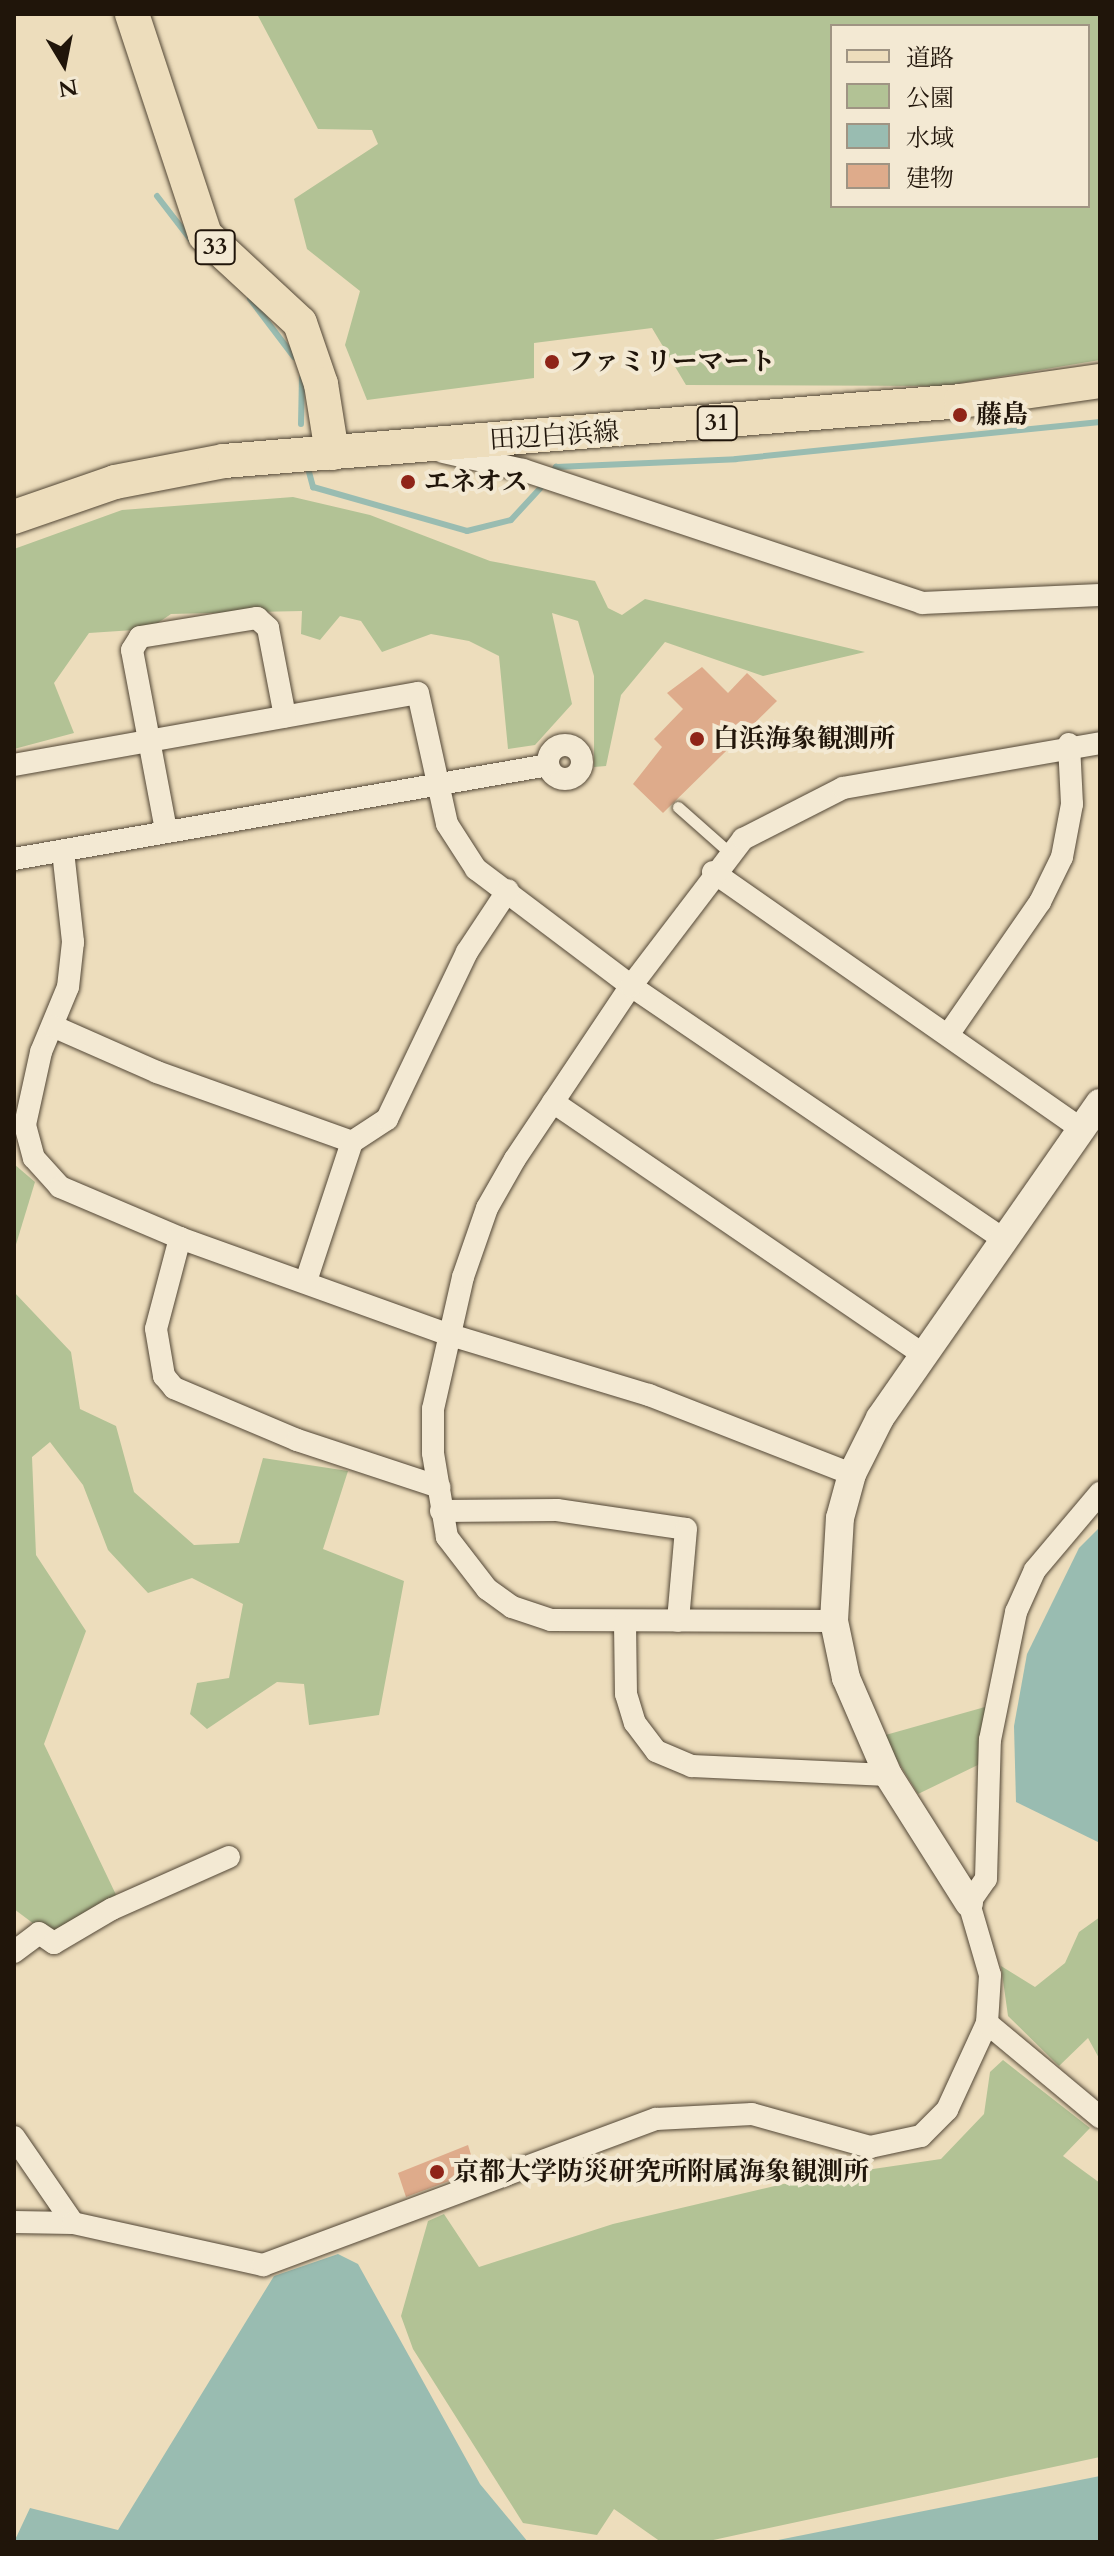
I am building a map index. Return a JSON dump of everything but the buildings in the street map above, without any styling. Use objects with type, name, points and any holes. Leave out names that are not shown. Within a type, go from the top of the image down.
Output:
[{"type":"main road","name":"33","points":[[132,14],[205,235],[300,323],[321,384],[332,453]]},
{"type":"main road","name":"田辺白浜線","points":[[14,517],[115,482],[224,461],[961,401],[1100,381]]},
{"type":"street","points":[[418,446],[523,470],[922,603],[1100,595]]},
{"type":"street","points":[[166,830],[132,650],[140,637],[257,618],[268,628],[285,716]]},
{"type":"street","points":[[14,765],[418,693],[436,786],[447,824],[476,869],[508,890],[631,986],[1002,1238]]},
{"type":"street","points":[[834,1621],[625,1623],[551,1620],[512,1607],[466,1566],[447,1537],[441,1511],[433,1409],[447,1334],[487,1208],[631,986],[730,853],[776,817],[843,788],[1069,744],[1100,743]]},
{"type":"street","points":[[950,1032],[1040,902],[1062,857],[1072,804],[1069,744]]},
{"type":"street","points":[[14,859],[548,765]]},
{"type":"street","points":[[63,851],[73,942],[55,1027],[25,1108],[34,1158],[60,1187],[180,1238],[447,1334],[649,1395],[852,1474]]},
{"type":"street","points":[[713,872],[950,1032],[1082,1129]]},
{"type":"street","points":[[306,1281],[352,1142],[387,1119],[467,952],[508,890]]},
{"type":"street","points":[[55,1027],[157,1072],[352,1142]]},
{"type":"street","points":[[553,1102],[922,1354]]},
{"type":"street","points":[[14,2222],[73,2223],[263,2265],[656,2119],[752,2114],[840,2141],[898,2145],[921,2136],[947,2110],[987,2023],[987,1953],[969,1903],[888,1775],[862,1723],[834,1621],[833,1573],[852,1474],[922,1354],[1100,1103]]},
{"type":"street","points":[[180,1238],[156,1329],[164,1376],[174,1388],[297,1440],[439,1487]]},
{"type":"street","points":[[969,1903],[986,1879],[990,1740],[1016,1612],[1035,1570],[1100,1493]]},
{"type":"street","points":[[441,1511],[557,1510],[686,1529],[678,1621]]},
{"type":"street","points":[[625,1623],[626,1694],[635,1723],[656,1751],[692,1766],[888,1775]]},
{"type":"street","points":[[14,1952],[39,1933],[54,1943],[112,1909],[229,1857]]},
{"type":"street","points":[[987,2023],[1100,2117]]},
{"type":"street","points":[[14,2137],[73,2223]]},
{"type":"lane","points":[[678,807],[730,853]]},
{"type":"green space","points":[[257,14],[1100,14],[1100,360],[943,386],[686,385],[652,328],[534,343],[534,378],[367,400],[345,345],[360,291],[307,249],[294,199],[378,144],[372,130],[318,129]]},
{"type":"green space","points":[[293,497],[370,515],[490,561],[595,581],[608,608],[622,615],[645,599],[865,652],[763,676],[665,642],[621,695],[606,766],[594,767],[594,676],[578,621],[552,613],[572,704],[535,745],[508,749],[499,656],[469,641],[431,634],[382,652],[361,621],[340,616],[320,640],[301,634],[302,611],[171,614],[149,629],[89,633],[54,683],[74,733],[14,749],[14,549],[122,510]]},
{"type":"green space","points":[[14,1164],[35,1182],[14,1251]]},
{"type":"green space","points":[[14,1292],[71,1352],[80,1409],[116,1426],[134,1492],[194,1545],[239,1543],[263,1458],[348,1471],[323,1549],[404,1581],[379,1715],[309,1725],[304,1684],[277,1682],[207,1729],[190,1714],[197,1683],[229,1678],[243,1604],[192,1578],[148,1593],[108,1550],[83,1485],[50,1442],[32,1457],[36,1555],[86,1631],[44,1744],[119,1901],[54,1939],[14,1909]]},
{"type":"green space","points":[[985,1707],[984,1762],[918,1794],[882,1736]]},
{"type":"green space","points":[[1100,1917],[1100,2060],[1088,2038],[1059,2066],[1008,2016],[1001,1966],[1035,1987],[1065,1963],[1079,1932]]},
{"type":"green space","points":[[1003,2060],[1090,2128],[1063,2156],[1100,2183],[1100,2457],[704,2542],[661,2542],[614,2509],[597,2535],[523,2523],[413,2349],[401,2316],[428,2221],[444,2214],[479,2267],[613,2224],[805,2179],[941,2159],[984,2114],[990,2072]]},
{"type":"water","points":[[1100,1527],[1100,1843],[1016,1802],[1014,1726],[1027,1654],[1079,1548]]},
{"type":"water","points":[[338,2254],[358,2264],[480,2484],[528,2542],[14,2542],[30,2508],[118,2530],[274,2276]]},
{"type":"water","points":[[1100,2476],[1100,2542],[768,2542]]},
{"type":"waterway","points":[[157,196],[191,240]]},
{"type":"waterway","points":[[250,299],[294,357]]},
{"type":"waterway","points":[[301,424],[302,378]]},
{"type":"waterway","points":[[551,474],[556,467],[736,459],[1100,422]]},
{"type":"waterway","points":[[309,472],[313,487],[467,531],[511,520],[545,483]]},
{"type":"place","name":"ファミリーマート","points":[[552,362]]},
{"type":"place","name":"藤島","points":[[960,415]]},
{"type":"place","name":"エネオス","points":[[408,482]]},
{"type":"place","name":"白浜海象観測所","points":[[697,739]]},
{"type":"place","name":"京都大学防災研究所附属海象観測所","points":[[437,2172]]}]
